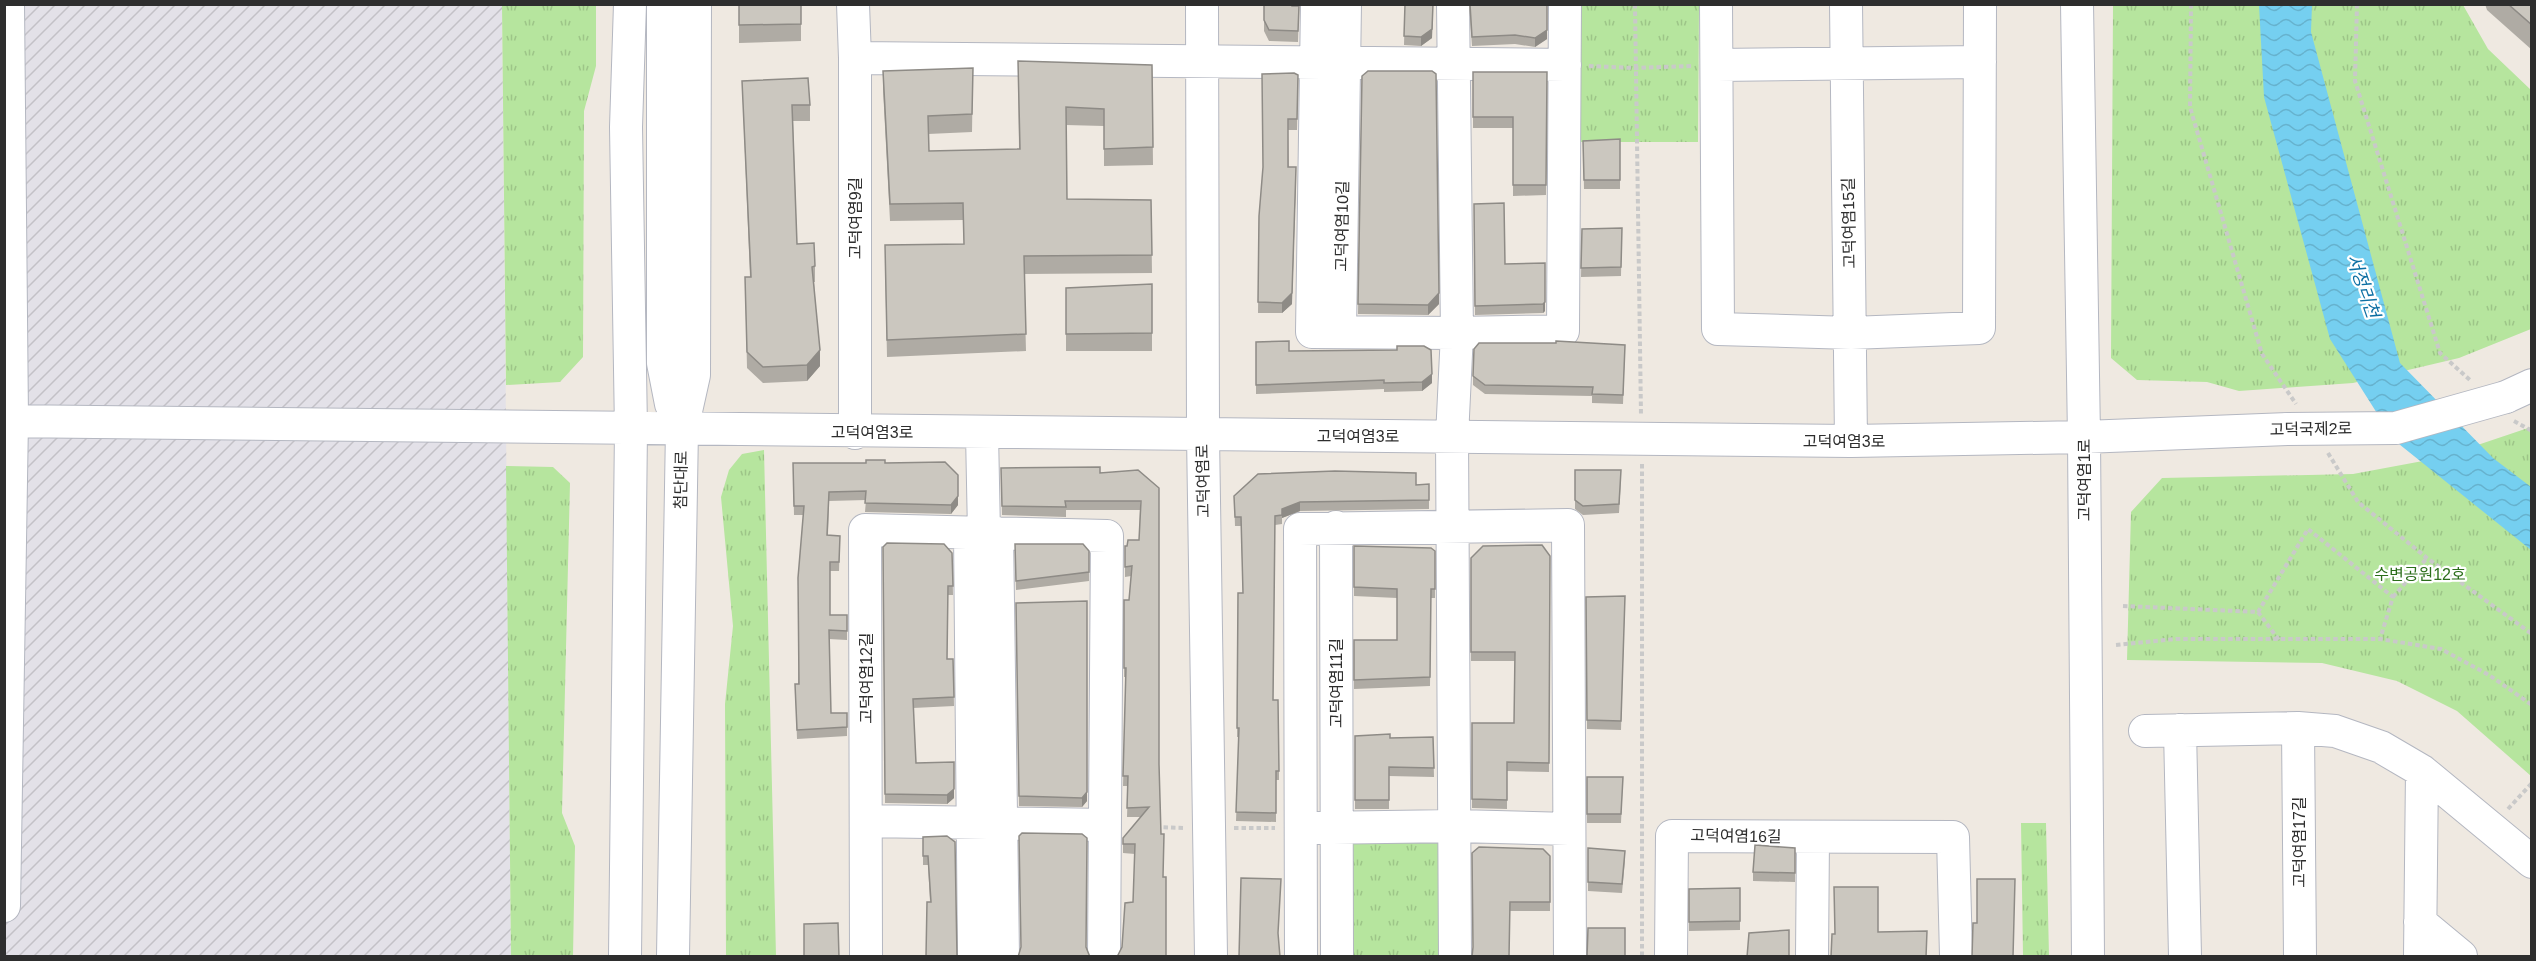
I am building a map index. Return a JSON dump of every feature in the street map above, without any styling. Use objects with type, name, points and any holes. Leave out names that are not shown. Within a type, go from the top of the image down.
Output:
[{"type":"street","points":[[4,906],[8,420],[8,4]]},
{"type":"street","points":[[625,957],[631,429],[626,127],[630,4]]},
{"type":"street","points":[[663,4],[663,363],[671,404],[682,429]]},
{"type":"street","name":"첨단대로","points":[[673,957],[682,429],[694,375],[695,4]]},
{"type":"street","name":"고덕여염9길","points":[[853,4],[855,432]]},
{"type":"street","name":"고덕여염로","points":[[1202,4],[1203,435],[1211,957]]},
{"type":"street","points":[[1317,4],[1332,63]]},
{"type":"street","name":"고덕여염10길","points":[[1345,4],[1332,63],[1340,331],[1457,333],[1563,330],[1565,4]]},
{"type":"street","points":[[1453,4],[1457,333],[1452,437],[1455,957]]},
{"type":"street","points":[[1716,4],[1718,329],[1851,333],[1979,328],[1980,4]]},
{"type":"street","name":"고덕여염15길","points":[[1846,4],[1851,441]]},
{"type":"street","name":"고덕여염1로","points":[[2077,4],[2084,437],[2088,957]]},
{"type":"street","points":[[855,58],[1565,65]]},
{"type":"street","points":[[1717,64],[1980,62]]},
{"type":"street","name":"고덕국제2로","points":[[2084,437],[2294,419],[2396,428],[2514,399]]},
{"type":"street","name":"고덕여염3로","points":[[8,420],[855,432],[1851,441],[2084,437]]},
{"type":"street","points":[[974,957],[987,825],[982,433]]},
{"type":"street","points":[[1301,957],[1300,529],[1568,525],[1570,957]]},
{"type":"street","name":"고덕여염11길","points":[[1336,527],[1337,957]]},
{"type":"street","name":"고덕여염12길","points":[[866,957],[866,530],[1107,536],[1104,957]]},
{"type":"street","points":[[2145,731],[2298,728],[2335,731],[2381,747],[2422,771],[2532,862]]},
{"type":"street","name":"고덕여염17길","points":[[2298,728],[2300,957]]},
{"type":"street","points":[[2181,730],[2185,957]]},
{"type":"street","points":[[2420,957],[2422,771]]},
{"type":"street","points":[[866,821],[987,825],[1105,825]]},
{"type":"street","points":[[987,825],[1003,957]]},
{"type":"street","points":[[1300,828],[1456,826],[1569,829]]},
{"type":"street","name":"고덕여염16길","points":[[1671,957],[1672,836],[1953,837],[1956,957]]},
{"type":"street","points":[[1812,957],[1813,837]]},
{"type":"street","points":[[2420,922],[2461,957]]},
{"type":"path","points":[[1635,4],[1642,439],[1642,957]]},
{"type":"path","points":[[2191,4],[2190,107],[2262,354],[2294,419]]},
{"type":"path","points":[[2357,4],[2355,81],[2440,353],[2473,383]]},
{"type":"path","points":[[1565,65],[1635,68],[1717,64]]},
{"type":"path","points":[[2514,399],[2532,431]]},
{"type":"path","points":[[2324,446],[2358,502],[2427,558],[2532,634]]},
{"type":"path","points":[[2258,612],[2308,529],[2393,597]]},
{"type":"path","points":[[2380,639],[2393,597],[2427,558]]},
{"type":"path","points":[[2123,606],[2258,612]]},
{"type":"path","points":[[2258,612],[2279,640]]},
{"type":"path","points":[[2116,645],[2176,639],[2380,639],[2441,649],[2489,675],[2532,705]]},
{"type":"path","points":[[2492,828],[2532,783]]},
{"type":"shaded area","points":[[5,5],[502,5],[511,956],[5,956]]},
{"type":"green space","points":[[502,5],[596,5],[596,66],[584,111],[583,357],[560,382],[506,385]]},
{"type":"green space","points":[[1580,5],[1699,5],[1698,142],[1579,142]]},
{"type":"green space","points":[[2113,5],[2463,5],[2488,49],[2531,90],[2531,329],[2459,358],[2353,383],[2239,391],[2207,382],[2137,380],[2111,358]]},
{"type":"green space","name":"수변공원12호","points":[[2531,427],[2531,776],[2457,711],[2397,681],[2322,663],[2127,660],[2131,512],[2162,478],[2353,474],[2439,458]]},
{"type":"green space","points":[[764,450],[776,956],[726,956],[725,704],[733,626],[721,497],[729,470],[742,454]]},
{"type":"green space","points":[[506,466],[553,467],[570,483],[562,813],[575,846],[573,956],[511,956]]},
{"type":"green space","points":[[2021,823],[2046,823],[2049,956],[2023,956]]},
{"type":"green space","points":[[1348,840],[1440,840],[1440,956],[1344,956]]},
{"type":"water","name":"서정리천","points":[[2259,5],[2312,5],[2311,32],[2400,363],[2493,458],[2531,487],[2531,550],[2394,440],[2330,339],[2264,97]]},
{"type":"building","points":[[739,4],[801,4],[801,24],[739,25]]},
{"type":"building","points":[[1264,4],[1299,6],[1298,31],[1269,30],[1264,20]]},
{"type":"building","points":[[1405,4],[1433,4],[1432,29],[1421,37],[1404,36]]},
{"type":"building","points":[[1470,4],[1547,4],[1547,30],[1535,38],[1515,35],[1472,37]]},
{"type":"building","points":[[2508,4],[2532,4],[2532,25]]},
{"type":"building","points":[[1018,61],[1152,65],[1153,147],[1104,149],[1104,109],[1066,107],[1067,199],[1151,200],[1152,255],[1024,256],[1026,334],[887,340],[885,245],[964,244],[963,203],[890,204],[883,71],[973,68],[972,114],[928,116],[929,151],[1020,149]]},
{"type":"building","points":[[1368,71],[1432,71],[1436,74],[1439,293],[1428,305],[1358,304],[1362,76]]},
{"type":"building","points":[[1473,72],[1547,72],[1546,185],[1513,185],[1513,117],[1473,117]]},
{"type":"building","points":[[1294,73],[1298,75],[1297,119],[1288,119],[1288,167],[1296,167],[1292,293],[1282,303],[1258,302],[1259,216],[1263,167],[1262,74]]},
{"type":"building","points":[[808,78],[810,105],[792,105],[797,244],[814,243],[815,266],[812,267],[820,350],[807,365],[763,367],[747,352],[745,277],[751,277],[742,81]]},
{"type":"building","points":[[1620,139],[1620,180],[1584,180],[1583,141]]},
{"type":"building","points":[[1504,203],[1505,264],[1545,263],[1545,302],[1543,304],[1475,306],[1474,204]]},
{"type":"building","points":[[1622,228],[1621,267],[1581,268],[1582,229]]},
{"type":"building","points":[[1152,284],[1152,333],[1066,334],[1066,288]]},
{"type":"building","points":[[1289,341],[1289,351],[1397,350],[1397,346],[1424,346],[1431,350],[1432,374],[1422,382],[1384,383],[1384,380],[1256,385],[1256,342]]},
{"type":"building","points":[[1556,341],[1625,345],[1623,395],[1592,394],[1593,387],[1485,385],[1473,376],[1474,349],[1479,343],[1556,343]]},
{"type":"building","points":[[866,460],[885,460],[885,463],[945,462],[958,475],[958,496],[951,505],[865,503],[866,491],[829,492],[827,535],[840,536],[839,562],[830,562],[830,615],[847,615],[847,631],[829,630],[831,713],[847,713],[847,727],[797,730],[795,684],[799,684],[798,578],[804,506],[794,506],[793,463],[866,463]]},
{"type":"building","points":[[1100,467],[1100,473],[1138,470],[1159,488],[1159,764],[1161,834],[1164,834],[1163,877],[1166,877],[1166,957],[1117,957],[1122,947],[1125,903],[1133,902],[1135,844],[1123,844],[1123,838],[1149,807],[1127,808],[1128,776],[1123,776],[1126,668],[1124,668],[1124,600],[1129,600],[1132,566],[1125,567],[1125,546],[1128,540],[1139,540],[1141,501],[1065,501],[1066,507],[1002,506],[1001,468]]},
{"type":"building","points":[[1575,470],[1621,470],[1619,504],[1583,506],[1575,500]]},
{"type":"building","points":[[1335,471],[1416,473],[1416,485],[1429,484],[1429,500],[1300,502],[1282,509],[1282,515],[1275,516],[1273,700],[1278,700],[1279,771],[1276,771],[1276,813],[1236,812],[1239,728],[1237,728],[1238,593],[1243,593],[1241,517],[1235,517],[1234,496],[1258,474]]},
{"type":"building","points":[[887,543],[944,544],[952,553],[953,586],[948,586],[947,659],[953,659],[954,697],[913,699],[916,763],[954,762],[954,789],[947,795],[885,794],[883,547]]},
{"type":"building","points":[[1015,544],[1083,544],[1089,551],[1089,572],[1016,581]]},
{"type":"building","points":[[1542,545],[1550,556],[1549,763],[1507,762],[1507,800],[1472,799],[1472,723],[1514,723],[1515,652],[1471,652],[1471,558],[1483,546]]},
{"type":"building","points":[[1354,546],[1431,548],[1435,551],[1435,589],[1431,589],[1430,677],[1354,680],[1354,640],[1397,640],[1397,589],[1354,587]]},
{"type":"building","points":[[1625,596],[1621,721],[1587,720],[1586,597]]},
{"type":"building","points":[[1087,601],[1087,792],[1082,798],[1019,796],[1016,603]]},
{"type":"building","points":[[1390,734],[1390,738],[1433,737],[1434,768],[1389,767],[1389,800],[1355,800],[1355,736]]},
{"type":"building","points":[[1587,777],[1623,777],[1621,814],[1587,814]]},
{"type":"building","points":[[1022,833],[1082,834],[1087,838],[1086,947],[1090,957],[1018,957],[1021,947],[1019,836]]},
{"type":"building","points":[[947,836],[955,842],[957,957],[921,957],[926,956],[927,902],[931,902],[928,856],[923,856],[923,837]]},
{"type":"building","points":[[1755,845],[1795,848],[1795,873],[1753,872]]},
{"type":"building","points":[[1479,847],[1543,849],[1550,856],[1550,902],[1510,902],[1509,957],[1472,957],[1472,853]]},
{"type":"building","points":[[1588,848],[1625,851],[1622,884],[1588,882]]},
{"type":"building","points":[[1241,878],[1281,879],[1278,933],[1280,957],[1239,957]]},
{"type":"building","points":[[1977,879],[2015,879],[2013,957],[1972,957],[1973,923],[1977,923]]},
{"type":"building","points":[[1834,887],[1878,887],[1878,932],[1927,931],[1926,957],[1831,957],[1832,934],[1835,934]]},
{"type":"building","points":[[1740,888],[1740,921],[1689,922],[1689,889]]},
{"type":"building","points":[[838,923],[839,957],[804,957],[804,924]]},
{"type":"building","points":[[1588,928],[1625,928],[1625,957],[1587,957]]},
{"type":"building","points":[[1789,930],[1789,957],[1747,957],[1749,933]]}]
